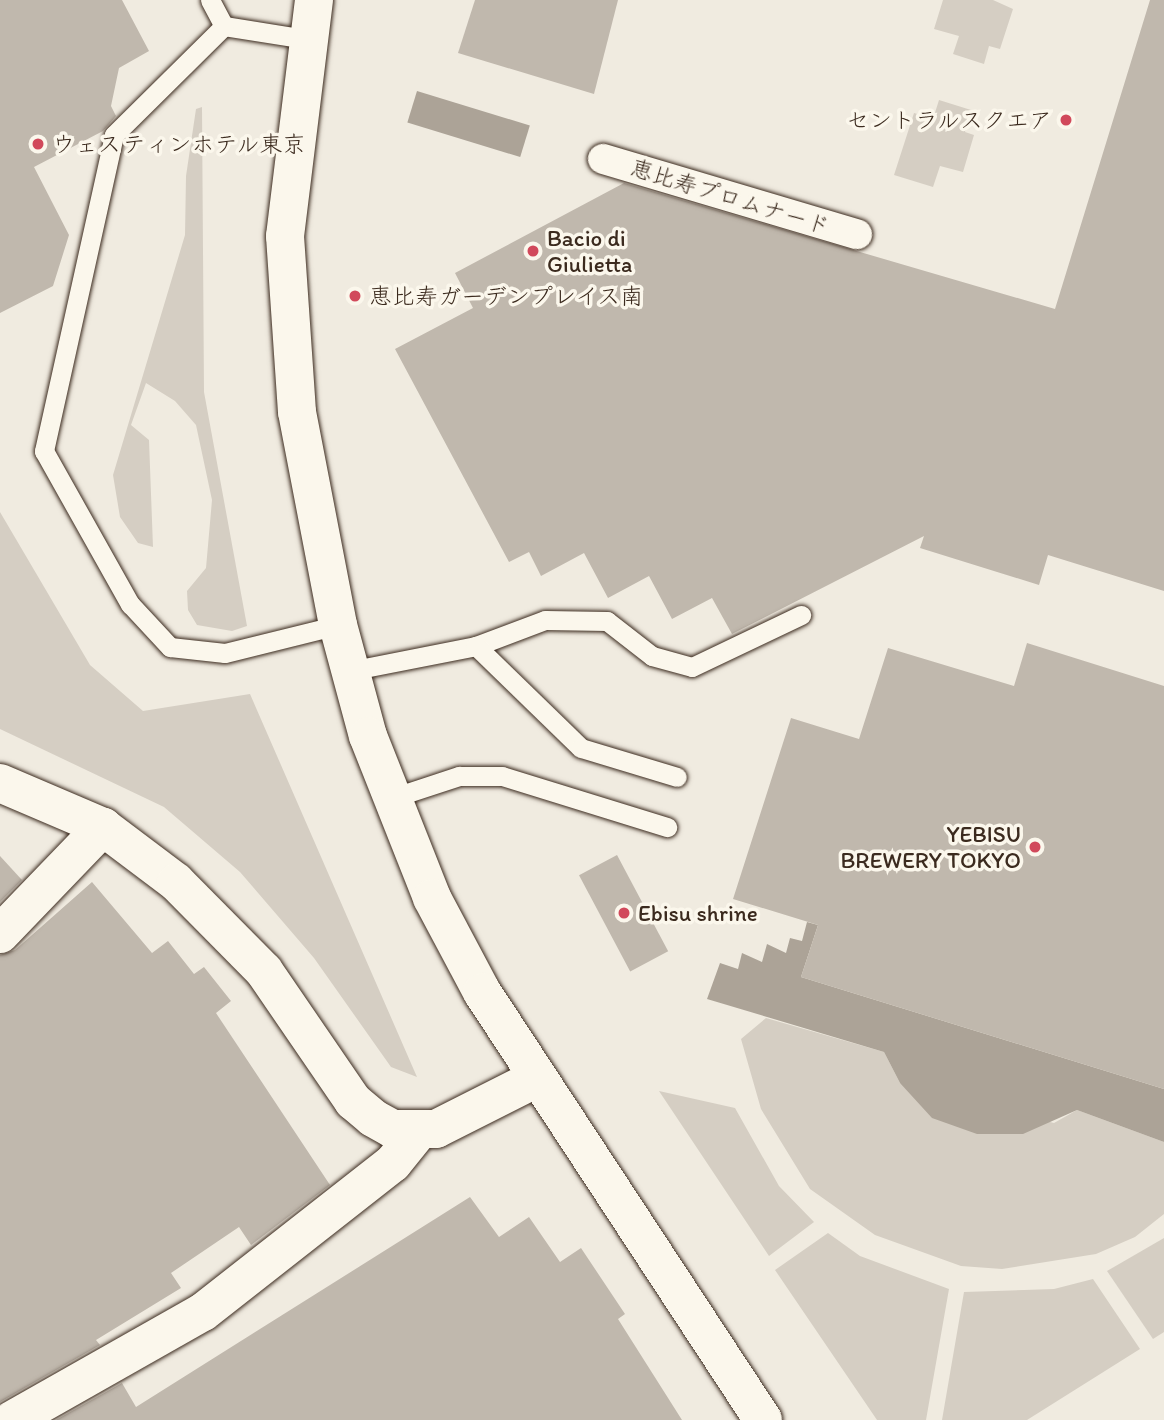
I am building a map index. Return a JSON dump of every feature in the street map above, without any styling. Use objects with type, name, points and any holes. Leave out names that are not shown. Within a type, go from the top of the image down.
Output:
[{"type":"street","points":[[314,0],[305,39],[285,236],[297,412],[338,625],[349,671],[389,799],[432,898],[535,1079],[763,1420]]},
{"type":"street","name":"恵比寿プロムナード","points":[[603,159],[857,234]]},
{"type":"street","points":[[0,783],[103,827],[229,932],[353,1101],[393,1129],[418,1132],[476,1112],[535,1079]]},
{"type":"street","points":[[0,934],[103,827]]},
{"type":"street","points":[[12,1420],[203,1312],[393,1163],[418,1132]]},
{"type":"lane","points":[[210,0],[224,26]]},
{"type":"lane","points":[[224,26],[305,39]]},
{"type":"lane","points":[[224,26],[114,135],[44,451],[130,604],[170,647],[225,653],[338,625]]},
{"type":"lane","points":[[349,671],[476,646],[545,620],[607,621],[652,656],[692,667],[801,615]]},
{"type":"lane","points":[[476,646],[581,748],[677,778]]},
{"type":"lane","points":[[389,799],[458,776],[502,776],[667,827]]},
{"type":"shaded area","points":[[943,0],[993,0],[1013,9],[1000,49],[989,46],[984,64],[953,54],[959,36],[934,29]]},
{"type":"shaded area","points":[[417,91],[530,125],[520,157],[407,123]]},
{"type":"shaded area","points":[[939,100],[971,110],[965,132],[974,135],[963,172],[940,166],[933,187],[894,175],[914,113],[933,119]]},
{"type":"shaded area","points":[[202,107],[204,392],[247,626],[232,631],[197,625],[188,610],[187,591],[206,568],[212,500],[196,425],[175,401],[146,383],[131,425],[149,440],[153,547],[138,543],[120,517],[113,475],[185,235],[186,176],[196,109]]},
{"type":"shaded area","points":[[0,512],[90,665],[143,711],[250,694],[417,1077],[391,1067],[314,958],[240,872],[164,807],[0,729]]},
{"type":"shaded area","points":[[807,922],[818,925],[801,977],[1164,1089],[1164,1142],[1077,1110],[1023,1134],[977,1134],[932,1118],[900,1083],[884,1052],[707,999],[720,963],[738,969],[742,953],[762,962],[767,944],[786,953],[790,938],[802,941]]},
{"type":"shaded area","points":[[766,1018],[884,1052],[900,1083],[1054,1123],[1077,1110],[1164,1142],[1164,1214],[1135,1237],[1096,1254],[1002,1269],[961,1266],[875,1235],[810,1189],[761,1109],[741,1039]]},
{"type":"shaded area","points":[[659,1091],[735,1108],[779,1186],[814,1222],[769,1256]]},
{"type":"shaded area","points":[[828,1233],[860,1256],[949,1289],[926,1420],[877,1420],[775,1270]]},
{"type":"shaded area","points":[[1164,1238],[1164,1332],[1153,1339],[1107,1271]]},
{"type":"shaded area","points":[[1093,1279],[1140,1349],[1027,1420],[942,1420],[964,1292],[1054,1289]]},
{"type":"building","name":"ウェスティンホテル東京","points":[[0,0],[122,0],[149,51],[119,68],[111,106],[116,116],[103,131],[34,167],[69,235],[53,286],[0,313]]},
{"type":"building","points":[[475,0],[618,0],[594,94],[458,53]]},
{"type":"building","points":[[1150,0],[1164,0],[1164,591],[1048,555],[1039,585],[920,548],[924,536],[732,634],[712,598],[672,619],[649,576],[608,598],[584,553],[541,576],[529,552],[509,562],[395,349],[473,308],[455,273],[624,183],[1055,309]]},
{"type":"building","points":[[1027,643],[1164,686],[1164,1089],[801,977],[818,925],[733,899],[791,718],[859,739],[888,648],[1014,686]]},
{"type":"building","name":"Ebisu shrine","points":[[617,855],[668,951],[630,971],[579,875]]},
{"type":"building","points":[[0,856],[22,880],[0,902]]},
{"type":"building","points":[[92,882],[152,953],[168,941],[194,974],[204,967],[231,1001],[216,1013],[330,1185],[251,1245],[239,1227],[171,1273],[181,1288],[96,1340],[100,1345],[0,1402],[0,955],[15,950]]},
{"type":"building","points":[[470,1197],[499,1237],[529,1217],[560,1262],[581,1248],[625,1314],[618,1319],[682,1420],[56,1420],[122,1383],[136,1407]]},
{"type":"place","name":"セントラルスクエア","points":[[1066,120]]},
{"type":"place","name":"ウェスティンホテル東京","points":[[38,144]]},
{"type":"place","name":"Bacio di Giulietta","points":[[533,251]]},
{"type":"place","name":"恵比寿ガーデンプレイス南","points":[[355,296]]},
{"type":"place","name":"YEBISU BREWERY TOKYO","points":[[1035,847]]},
{"type":"place","name":"Ebisu shrine","points":[[624,913]]}]
